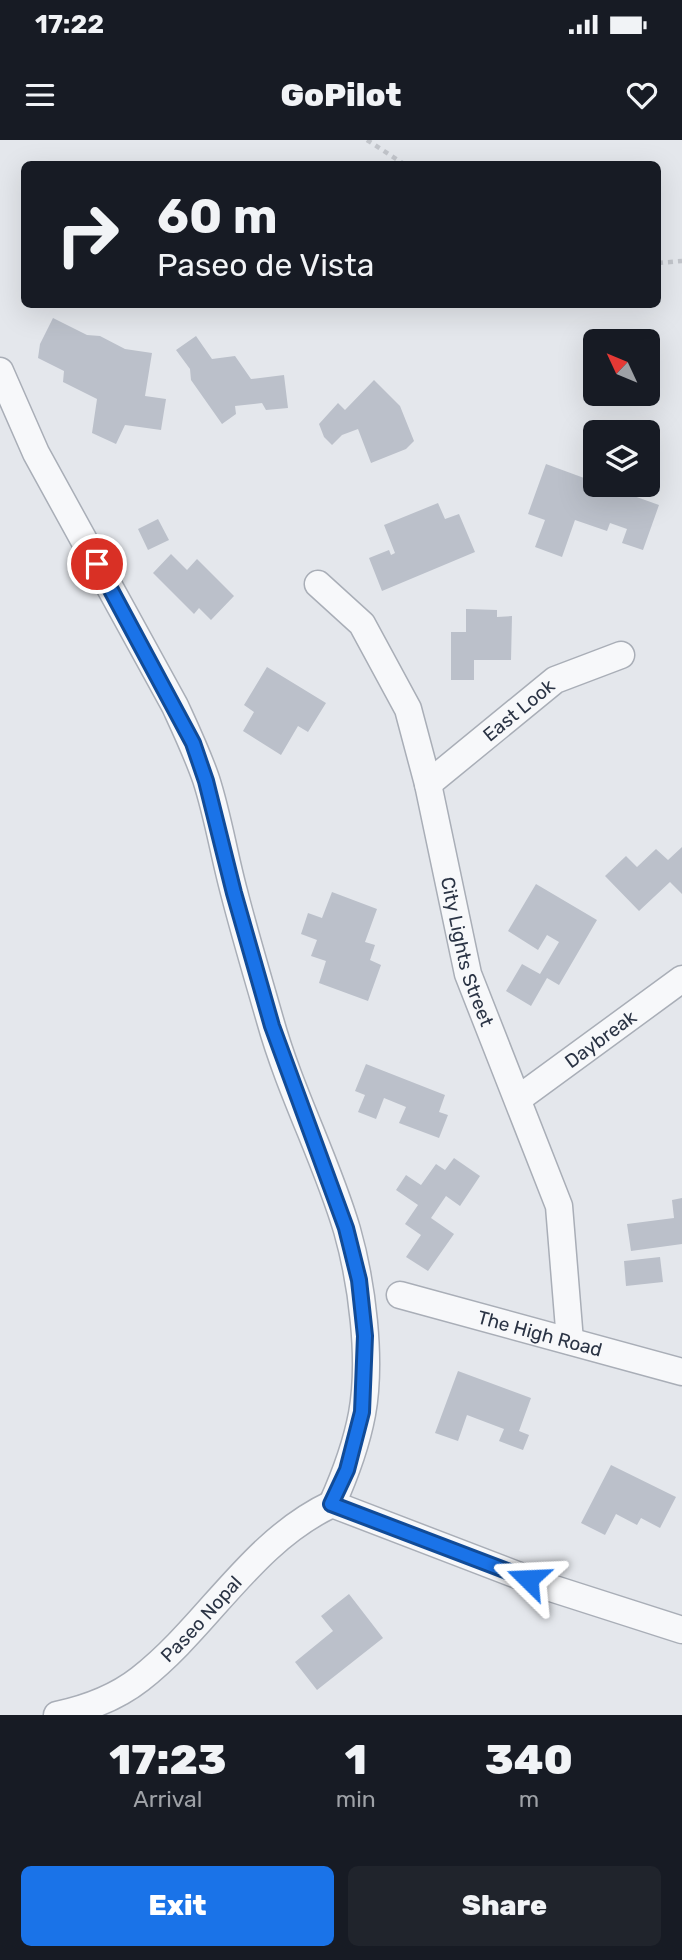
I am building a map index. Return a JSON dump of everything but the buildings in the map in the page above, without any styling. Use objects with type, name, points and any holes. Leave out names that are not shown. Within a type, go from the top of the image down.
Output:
[{"type":"street","points":[[0,372],[36,453],[193,743],[206,781],[272,1026],[346,1228],[359,1280],[365,1336],[364,1382],[362,1412],[354,1446],[347,1470],[331,1504],[551,1588],[682,1630]]},
{"type":"street","name":"City Lights Street","points":[[318,584],[362,624],[408,709],[428,784],[468,974],[559,1206],[570,1341]]},
{"type":"street","name":"East Look","points":[[428,784],[555,680],[621,655]]},
{"type":"street","name":"Daybreak","points":[[517,1099],[682,979]]},
{"type":"street","name":"The High Road","points":[[400,1295],[682,1372]]},
{"type":"street","name":"Paseo Nopal","points":[[57,1715],[99,1707],[138,1681],[166,1656],[268,1547],[311,1514],[331,1504]]},
{"type":"path","points":[[368,140],[400,161]]},
{"type":"path","points":[[661,263],[682,261]]},
{"type":"route","points":[[97,564],[193,743],[206,781],[272,1026],[346,1228],[359,1280],[365,1336],[362,1412],[347,1470],[331,1504],[528,1579]]}]
